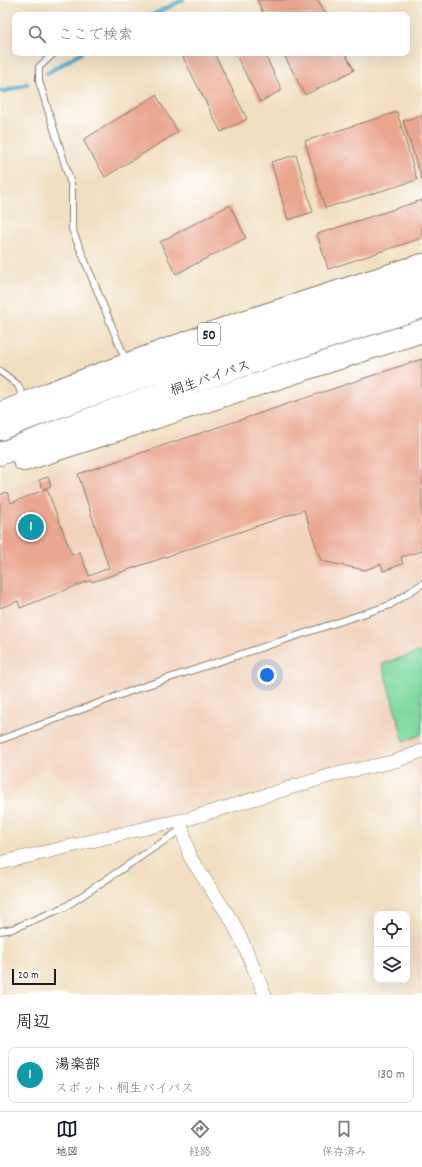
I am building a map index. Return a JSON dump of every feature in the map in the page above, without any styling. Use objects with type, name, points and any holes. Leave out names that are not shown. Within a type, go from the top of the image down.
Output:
[{"type":"highway","name":"50","points":[[0,414],[58,390],[234,324],[422,265]]},
{"type":"highway","name":"桐生バイパス","points":[[0,430],[63,405],[422,285]]},
{"type":"highway","name":"桐生バイパス","points":[[0,454],[69,426],[241,366],[422,308]]},
{"type":"highway","points":[[0,468],[422,331]]},
{"type":"street","points":[[0,863],[163,824],[181,825],[332,775],[392,762],[422,751]]},
{"type":"street","points":[[181,825],[190,857],[232,921],[244,945],[263,994]]},
{"type":"lane","points":[[51,56],[39,67],[39,81],[72,187],[72,229],[128,364]]},
{"type":"lane","points":[[0,371],[18,385],[26,403]]},
{"type":"lane","points":[[0,740],[139,688],[390,604],[422,584]]},
{"type":"lane","points":[[0,931],[12,929],[65,907],[181,825]]},
{"type":"shaded area","points":[[422,353],[422,742],[409,748],[374,758],[342,763],[169,815],[154,821],[108,830],[91,806],[45,765],[0,807],[0,490],[61,468]]},
{"type":"shaded area","points":[[422,759],[422,838],[406,766]]},
{"type":"shaded area","points":[[422,936],[422,993],[410,943],[410,939]]},
{"type":"green space","points":[[422,651],[422,734],[404,742],[382,664]]},
{"type":"building","points":[[257,0],[318,0],[324,12],[263,12]]},
{"type":"building","points":[[183,56],[216,56],[247,119],[221,132]]},
{"type":"building","points":[[237,56],[265,56],[282,90],[260,102]]},
{"type":"building","points":[[285,56],[347,56],[354,70],[305,95]]},
{"type":"building","points":[[156,95],[178,132],[105,177],[83,140]]},
{"type":"building","points":[[397,112],[417,180],[325,208],[305,141]]},
{"type":"building","points":[[422,115],[422,180],[403,121]]},
{"type":"building","points":[[296,155],[313,212],[288,220],[271,162]]},
{"type":"building","points":[[422,200],[422,238],[328,269],[317,234]]},
{"type":"building","points":[[230,205],[246,238],[176,274],[160,242]]},
{"type":"building","points":[[422,359],[422,551],[401,557],[403,564],[383,571],[381,564],[365,570],[321,561],[304,510],[92,582],[91,580],[20,608],[18,601],[0,608],[0,495],[7,492],[11,503],[47,489],[72,555],[80,552],[89,576],[109,568],[78,474]]},
{"type":"building","points":[[48,477],[51,486],[43,489],[39,480]]},
{"type":"waterway","points":[[158,12],[183,0]]},
{"type":"waterway","points":[[47,73],[76,56]]},
{"type":"waterway","points":[[0,91],[6,91],[27,84]]},
{"type":"place","name":"湯楽部","points":[[31,527]]}]
